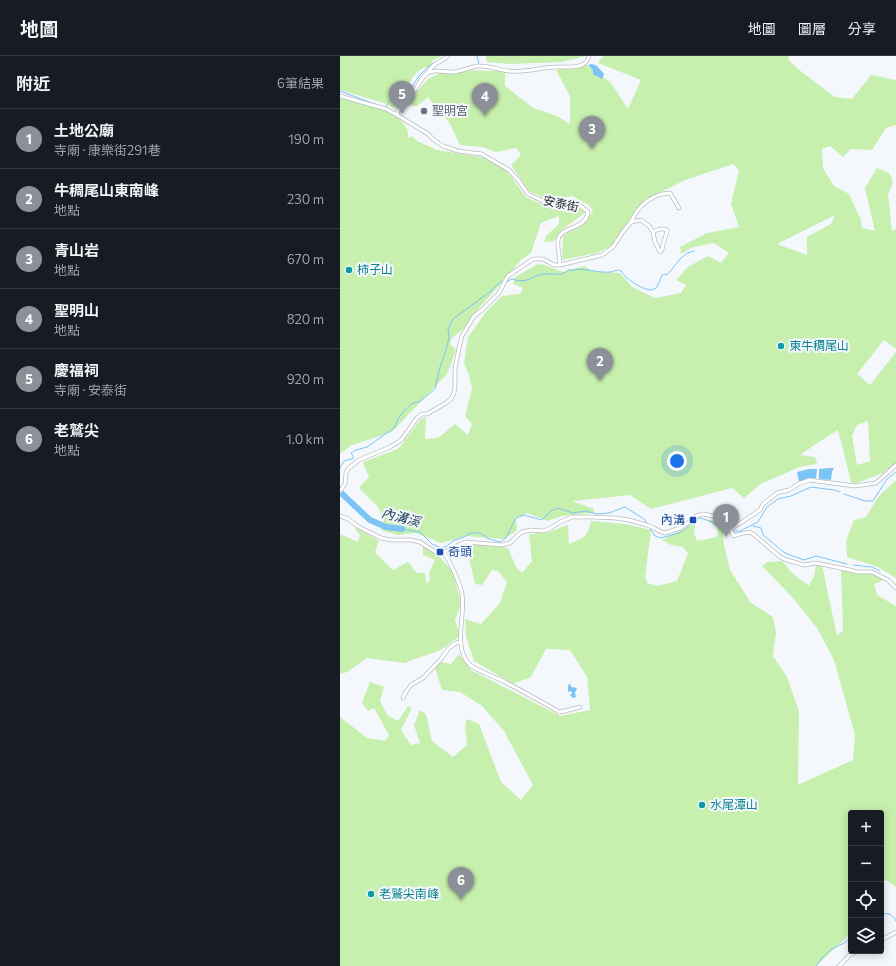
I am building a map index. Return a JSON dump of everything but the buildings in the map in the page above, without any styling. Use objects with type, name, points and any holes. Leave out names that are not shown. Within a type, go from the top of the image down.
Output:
[{"type":"street","points":[[397,115],[400,105],[414,92],[431,67],[448,56]]},
{"type":"street","points":[[428,73],[443,70],[455,72],[480,66],[508,71],[525,72],[533,69],[558,67],[568,68],[581,65],[586,62],[589,56]]},
{"type":"street","name":"安泰街","points":[[340,96],[380,107],[397,115],[428,134],[443,146],[458,151],[482,154],[509,170],[528,194],[545,202],[552,204],[563,203],[581,206],[588,212],[588,215],[577,226],[560,235],[558,240],[560,265]]},
{"type":"street","points":[[341,490],[345,484],[346,473],[354,464],[398,442],[422,414],[427,414],[451,399],[454,393],[455,368],[462,336],[474,316],[499,293],[504,282],[513,272],[533,259],[543,259],[554,265],[560,265],[602,255],[614,247],[622,233],[647,200],[662,193],[670,193],[679,208]]},
{"type":"street","points":[[631,222],[641,220],[649,226],[653,232],[655,242],[660,252],[662,250],[667,230],[656,229],[653,232]]},
{"type":"street","points":[[730,530],[760,510],[763,504],[777,493],[789,490],[798,484],[809,480],[855,486],[876,483],[896,465]]},
{"type":"street","points":[[340,516],[348,518],[359,527],[381,538],[420,542],[437,552],[444,552],[465,542],[502,545],[510,544],[522,532],[530,530],[543,531],[572,517],[622,519],[647,525],[665,533],[680,528],[696,516],[703,514],[713,516],[719,520],[734,536],[749,532],[752,533],[784,559],[800,565],[816,563],[858,572],[872,572],[888,580],[896,588]]},
{"type":"street","points":[[444,552],[454,571],[462,594],[463,607],[461,620],[461,642],[464,656],[471,666],[516,688],[559,712],[580,707]]},
{"type":"street","points":[[403,698],[411,685],[423,678],[449,648],[456,643],[461,642]]},
{"type":"street","points":[[884,938],[896,932]]},
{"type":"street","points":[[839,966],[852,954]]},
{"type":"green space","points":[[340,56],[442,56],[432,61],[428,69],[425,67],[414,76],[410,81],[409,88],[401,95],[395,109],[384,103],[340,90]]},
{"type":"green space","points":[[486,56],[586,56],[562,62],[510,64],[487,62]]},
{"type":"green space","points":[[603,56],[788,56],[789,61],[835,97],[852,99],[871,75],[896,80],[896,125],[886,128],[872,150],[851,149],[843,157],[830,146],[822,149],[823,168],[834,186],[849,194],[861,220],[862,228],[875,231],[865,188],[877,168],[889,173],[893,182],[888,195],[892,231],[896,229],[896,349],[884,340],[857,374],[870,385],[896,352],[896,467],[852,485],[838,430],[800,455],[815,457],[817,464],[799,467],[762,483],[744,498],[732,488],[651,509],[630,495],[572,501],[594,509],[594,513],[562,516],[548,521],[527,513],[516,518],[517,531],[503,539],[467,536],[441,543],[416,533],[397,535],[381,530],[384,519],[378,507],[359,488],[369,477],[363,462],[398,449],[421,419],[426,417],[425,439],[438,438],[455,424],[468,435],[472,424],[465,416],[472,389],[469,375],[464,363],[468,337],[486,312],[502,296],[520,294],[523,288],[513,284],[515,277],[538,264],[563,272],[584,266],[594,272],[620,273],[632,287],[655,298],[681,293],[686,285],[676,280],[688,267],[708,256],[721,263],[729,253],[714,243],[693,247],[681,254],[680,247],[707,233],[739,227],[731,204],[739,170],[733,164],[685,180],[647,199],[624,227],[611,246],[597,253],[562,260],[563,236],[587,219],[593,211],[589,205],[572,196],[560,199],[542,197],[529,191],[511,165],[521,155],[516,148],[496,152],[482,147],[460,145],[449,122],[438,111],[428,97],[416,107],[407,103],[428,79],[447,70],[505,71],[505,86],[533,108],[557,116],[570,124],[570,96],[556,70],[585,64],[611,83],[628,109],[641,80],[598,63]],"holes":[[[835,215],[831,224],[807,237],[807,255],[777,244]],[[868,421],[870,461],[857,465],[852,436],[857,425]]]},
{"type":"green space","points":[[340,98],[368,104],[387,111],[402,122],[407,130],[408,138],[412,136],[417,141],[437,150],[487,158],[497,162],[510,175],[526,197],[544,205],[560,205],[570,203],[584,208],[586,212],[559,232],[554,241],[544,242],[546,236],[559,224],[559,216],[541,223],[531,253],[521,260],[463,329],[452,338],[450,344],[456,350],[447,374],[392,432],[352,445],[340,454]]},
{"type":"green space","points":[[896,480],[896,578],[878,567],[847,557],[846,541],[854,520],[866,517],[879,496]]},
{"type":"green space","points":[[706,520],[710,520],[723,528],[723,540],[730,570],[751,603],[773,617],[776,632],[773,656],[787,677],[799,711],[798,785],[853,760],[855,735],[834,660],[817,628],[793,598],[762,566],[767,562],[782,561],[792,573],[809,586],[814,576],[816,565],[822,565],[837,636],[843,630],[841,570],[875,574],[884,580],[874,584],[877,595],[896,606],[896,887],[884,879],[884,810],[848,810],[848,935],[816,966],[340,966],[340,717],[367,738],[385,741],[389,735],[374,708],[368,711],[362,703],[370,682],[384,687],[380,701],[388,716],[398,721],[408,706],[412,708],[401,730],[411,745],[420,743],[414,725],[420,710],[426,714],[432,741],[453,757],[467,745],[465,726],[467,719],[479,724],[501,782],[521,800],[533,785],[504,731],[482,706],[460,692],[442,690],[435,668],[442,662],[451,664],[459,654],[471,670],[560,716],[590,710],[587,677],[570,650],[546,649],[531,677],[513,684],[474,661],[466,637],[465,619],[481,624],[500,603],[507,582],[498,571],[492,570],[482,585],[475,584],[466,545],[490,545],[508,548],[516,567],[522,573],[532,561],[529,534],[549,532],[568,525],[569,544],[579,540],[586,534],[591,521],[625,524],[651,530],[645,577],[647,583],[657,586],[677,581],[688,553],[683,547],[671,545],[662,540],[695,523],[694,533],[697,541],[717,537],[718,527]]},
{"type":"green space","points":[[356,527],[379,541],[375,552],[393,570],[408,562],[417,573],[425,573],[426,583],[430,581],[429,572],[435,560],[423,555],[423,547],[437,554],[453,572],[461,603],[455,620],[460,636],[441,650],[404,663],[367,658],[347,672],[340,674],[340,534],[358,542],[360,535],[355,529]]},
{"type":"water","points":[[592,64],[597,66],[604,74],[602,79],[593,74],[593,70],[588,65]]},
{"type":"water","points":[[834,468],[831,480],[819,479],[819,469]]},
{"type":"water","points":[[817,469],[816,478],[810,478],[799,482],[797,472]]},
{"type":"water","points":[[570,683],[571,687],[577,688],[575,693],[576,697],[573,698],[570,695],[572,693],[571,691],[568,692],[568,686]]},
{"type":"waterway","points":[[477,56],[479,64]]},
{"type":"waterway","points":[[385,108],[393,96],[405,94],[410,90],[419,76],[431,64],[442,59]]},
{"type":"waterway","points":[[340,91],[377,105]]},
{"type":"waterway","points":[[340,468],[344,461],[354,458],[351,453],[367,447],[394,428],[399,417],[405,410],[413,403],[419,402],[435,389],[449,338],[448,329],[453,319],[491,291],[500,282],[506,282],[512,279],[522,281],[540,275],[560,274],[568,270],[579,269],[600,272],[611,272],[618,270],[635,284],[652,290],[655,289],[662,275],[668,274],[680,259],[687,253],[694,251]]},
{"type":"waterway","name":"內溝溪","points":[[844,494],[865,501],[873,501],[887,479],[896,472]]},
{"type":"waterway","name":"內溝溪","points":[[734,531],[740,531],[758,522],[767,507],[778,499],[791,496],[811,487],[840,492]]},
{"type":"waterway","name":"內溝溪","points":[[340,492],[370,520],[386,527],[402,529]]},
{"type":"waterway","name":"內溝溪","points":[[402,529],[420,532],[432,544],[441,548],[471,533],[480,533],[489,539],[500,542],[506,538],[516,518],[524,515],[542,520],[551,511],[558,508],[573,513],[586,511],[597,514],[609,513],[625,507],[644,519],[647,523]]},
{"type":"waterway","name":"內溝溪","points":[[650,528],[655,536],[661,538],[682,532],[694,521],[700,518],[713,522],[728,532]]},
{"type":"waterway","points":[[753,526],[761,528],[763,535],[785,553],[804,560],[816,556],[847,564]]},
{"type":"waterway","points":[[853,565],[872,567],[880,571]]},
{"type":"waterway","points":[[884,914],[890,914],[896,921]]},
{"type":"waterway","points":[[816,966],[828,952],[848,940]]},
{"type":"place","name":"聖明宮","points":[[424,111]]},
{"type":"place","name":"慶福祠","points":[[402,114]]},
{"type":"place","name":"聖明山","points":[[485,116]]},
{"type":"place","name":"青山岩","points":[[592,149]]},
{"type":"place","name":"柿子山","points":[[349,270]]},
{"type":"place","name":"東牛稠尾山","points":[[781,346]]},
{"type":"place","name":"牛稠尾山東南峰","points":[[600,381]]},
{"type":"place","name":"內溝","points":[[693,520]]},
{"type":"place","name":"土地公廟","points":[[726,537]]},
{"type":"place","name":"奇頭","points":[[440,552]]},
{"type":"place","name":"水尾潭山","points":[[702,805]]},
{"type":"place","name":"老鷲尖南峰","points":[[371,894]]},
{"type":"place","name":"老鷲尖","points":[[461,900]]}]
